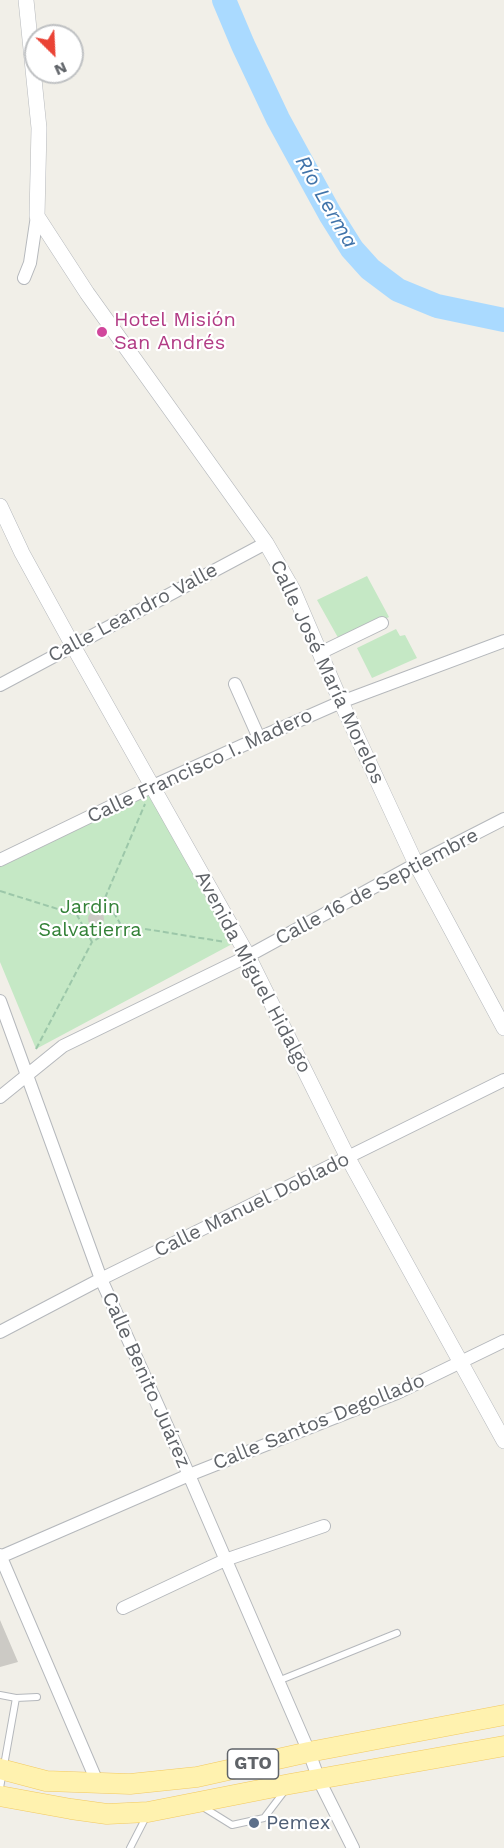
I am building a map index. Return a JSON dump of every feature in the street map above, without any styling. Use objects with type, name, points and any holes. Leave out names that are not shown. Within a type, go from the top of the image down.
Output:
[{"type":"main road","name":"GTO","points":[[1,1776],[98,1784],[130,1784],[197,1777],[309,1752],[504,1715]]},
{"type":"main road","name":"GTO","points":[[0,1796],[107,1814],[148,1812],[504,1746]]},
{"type":"street","points":[[24,278],[30,263],[37,216],[39,128],[26,0]]},
{"type":"street","name":"Calle José María Morelos","points":[[37,216],[87,293],[266,543],[293,590],[341,702],[416,864],[504,1028]]},
{"type":"street","name":"Avenida Miguel Hidalgo","points":[[0,506],[22,554],[248,956],[348,1158],[504,1441]]},
{"type":"street","name":"Calle Leandro Valle","points":[[0,685],[72,644],[266,543]]},
{"type":"street","points":[[320,653],[382,623]]},
{"type":"street","name":"Calle Francisco I. Madero","points":[[0,860],[153,786],[341,702],[504,641]]},
{"type":"street","points":[[235,684],[259,738]]},
{"type":"street","name":"Calle 16 de Septiembre","points":[[0,1097],[63,1047],[248,956],[416,864],[504,819]]},
{"type":"street","name":"Calle Benito Juárez","points":[[0,1001],[101,1279],[189,1475],[319,1779],[353,1848]]},
{"type":"street","name":"Calle Manuel Doblado","points":[[0,1332],[101,1279],[504,1080]]},
{"type":"street","name":"Calle Santos Degollado","points":[[0,1556],[189,1475],[397,1393],[504,1341]]},
{"type":"street","points":[[123,1608],[225,1560],[324,1526]]},
{"type":"street","points":[[0,1556],[98,1784]]},
{"type":"lane","points":[[278,1681],[397,1633]]},
{"type":"lane","points":[[0,1695],[15,1698],[37,1697]]},
{"type":"lane","points":[[1,1776],[15,1698]]},
{"type":"lane","points":[[196,1803],[232,1826],[264,1818],[290,1784]]},
{"type":"lane","points":[[130,1848],[148,1812]]},
{"type":"path","points":[[77,915],[105,898],[145,802]]},
{"type":"path","points":[[0,891],[77,915],[92,942]]},
{"type":"path","points":[[105,898],[121,925]]},
{"type":"path","points":[[36,1049],[92,942],[121,925],[234,944]]},
{"type":"green space","points":[[367,576],[389,617],[341,643],[317,600]]},
{"type":"green space","points":[[396,629],[400,636],[405,635],[417,658],[372,678],[357,648]]},
{"type":"green space","name":"Jardin Salvatierra","points":[[150,791],[234,943],[36,1049],[0,962],[0,864]]},
{"type":"building","points":[[96,911],[102,913],[104,919],[102,925],[96,927],[90,925],[88,919],[90,913]]},
{"type":"building","points":[[0,1620],[18,1662],[0,1667]]},
{"type":"waterway","name":"Río Lerma","points":[[224,0],[278,119],[330,214],[352,249],[370,269],[398,290],[437,306],[504,320]]},
{"type":"place","name":"Hotel Misión San Andrés","points":[[102,332]]},
{"type":"place","name":"Pemex","points":[[254,1823]]}]
